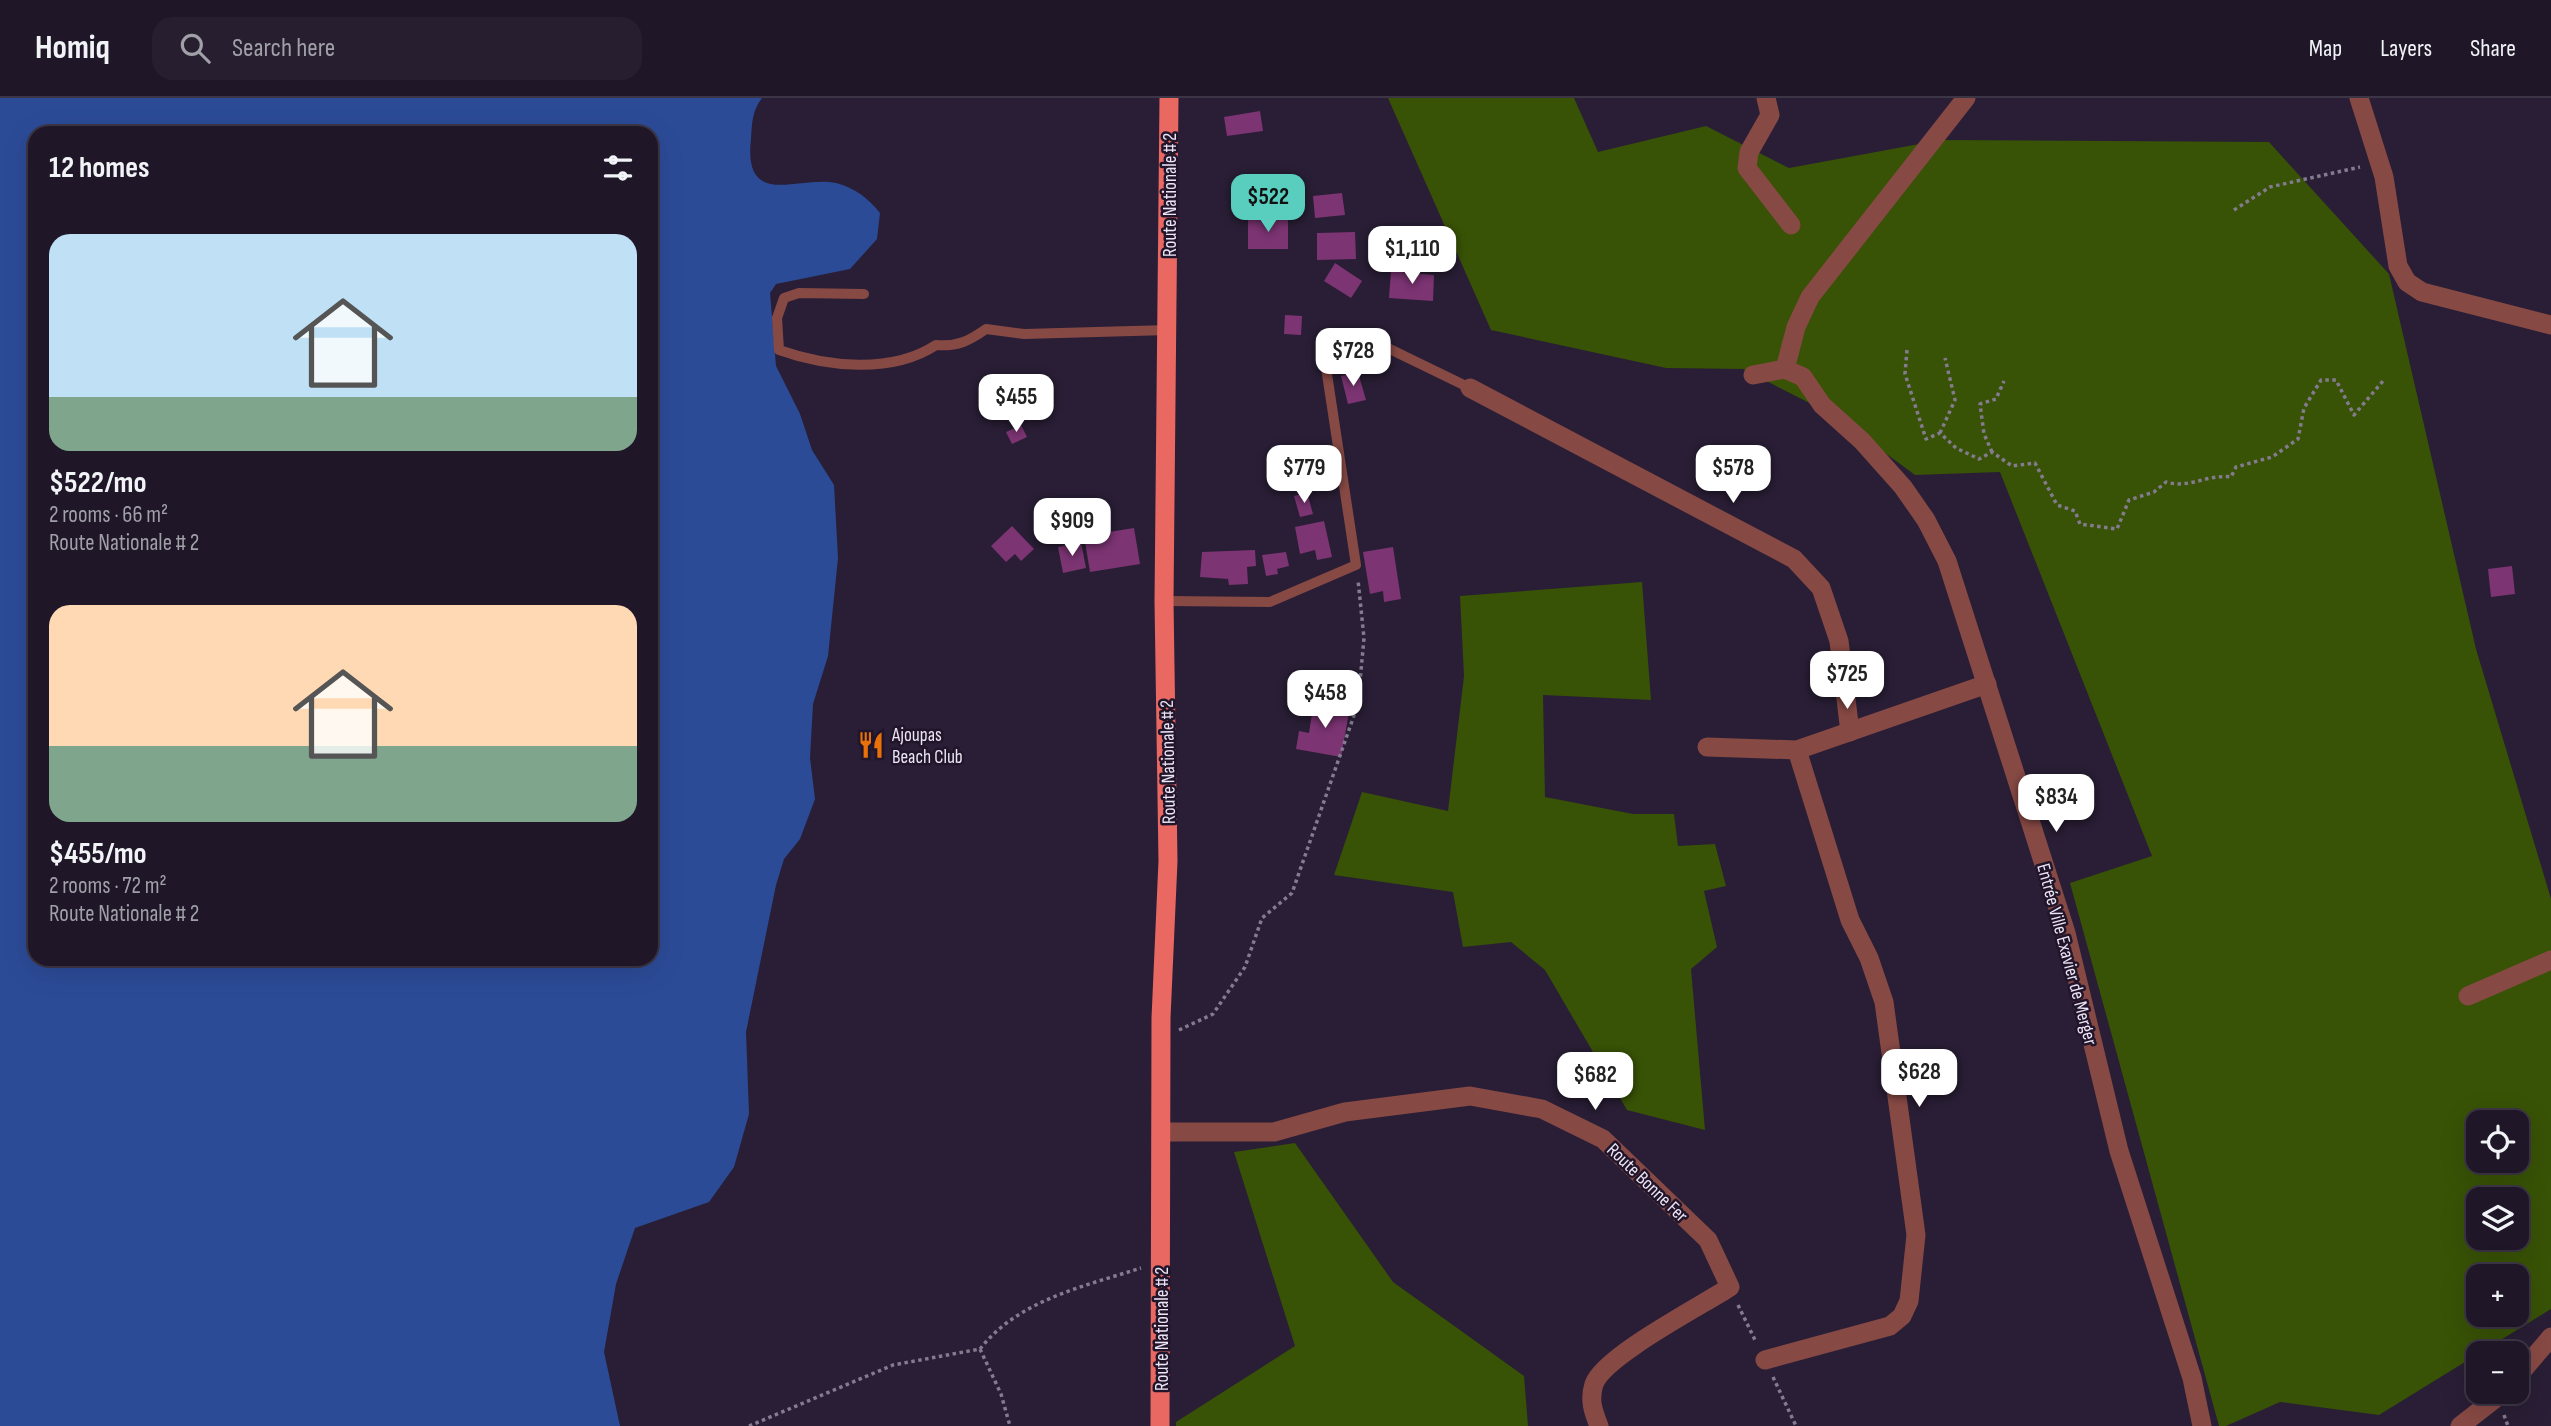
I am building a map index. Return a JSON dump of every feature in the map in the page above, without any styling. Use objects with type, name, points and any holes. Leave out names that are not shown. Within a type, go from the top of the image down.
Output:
[{"type":"main road","name":"Route Nationale # 2","points":[[1160,1426],[1161,1038],[1168,861],[1164,601],[1169,98]]},
{"type":"street","points":[[1766,98],[1770,115],[1749,152],[1747,168],[1791,225]]},
{"type":"street","points":[[1753,375],[1784,369],[1796,327],[1810,297],[1966,98]]},
{"type":"street","points":[[2359,98],[2380,163],[2398,266],[2407,282],[2423,292],[2551,325]]},
{"type":"street","name":"Entrée Ville Exavier de Merger","points":[[1784,369],[1803,377],[1822,405],[1863,441],[1903,486],[1926,520],[1947,561],[2066,933],[2119,1151],[2192,1378],[2202,1426]]},
{"type":"street","points":[[1471,388],[1794,559],[1821,588],[1839,641],[1850,732]]},
{"type":"street","points":[[1707,747],[1797,750],[1987,684]]},
{"type":"street","points":[[1765,1360],[1890,1326],[1902,1316],[1909,1301],[1916,1236],[1884,1002],[1869,958],[1850,920],[1797,750]]},
{"type":"street","points":[[2468,996],[2551,960]]},
{"type":"street","name":"Route Bonne Fer","points":[[1162,1132],[1274,1132],[1345,1112],[1470,1096],[1542,1109],[1603,1139],[1708,1240],[1730,1287],[1608,1363],[1595,1383],[1591,1404],[1599,1426]]},
{"type":"street","points":[[2529,1362],[2551,1336]]},
{"type":"street","points":[[2460,1426],[2488,1404]]},
{"type":"lane","points":[[864,294],[799,293],[784,298],[777,318],[779,350],[810,361],[871,365],[922,354],[936,345],[952,347],[971,340],[986,329],[1024,334],[1168,330]]},
{"type":"lane","points":[[1164,601],[1270,601],[1356,565],[1325,361],[1328,335],[1363,336],[1471,388]]},
{"type":"path","points":[[2234,210],[2270,187],[2380,163]]},
{"type":"path","points":[[1907,350],[1905,374],[1926,439],[1940,433],[1955,400],[1945,358]]},
{"type":"path","points":[[2004,380],[1996,399],[1980,404],[1984,434],[1992,452],[2012,466],[2035,463],[2057,505],[2075,511],[2080,524],[2117,530],[2129,500],[2154,492],[2166,482],[2181,486],[2217,475],[2231,477],[2236,467],[2272,457],[2298,439],[2304,408],[2321,380],[2336,380],[2354,415],[2384,381]]},
{"type":"path","points":[[1940,433],[1956,448],[1979,459],[1992,452]]},
{"type":"path","points":[[1161,1038],[1213,1014],[1245,967],[1262,918],[1292,893],[1358,705],[1364,638],[1356,565]]},
{"type":"path","points":[[749,1426],[893,1365],[981,1349],[992,1334],[1008,1322],[1057,1295],[1162,1261]]},
{"type":"path","points":[[981,1349],[1001,1394],[1010,1426]]},
{"type":"green space","points":[[1388,98],[1574,98],[1598,152],[1706,126],[1789,168],[1941,140],[2269,142],[2389,274],[2476,649],[2551,899],[2551,1309],[2529,1323],[2529,1264],[2466,1264],[2466,1327],[2522,1327],[2499,1341],[2466,1341],[2466,1361],[2379,1415],[2280,1402],[2226,1426],[2219,1426],[2070,883],[2152,856],[2000,472],[1915,475],[1835,416],[1743,369],[1666,368],[1491,330]]},
{"type":"green space","points":[[1642,582],[1651,700],[1543,695],[1545,797],[1633,814],[1674,814],[1678,846],[1715,844],[1726,886],[1704,891],[1717,947],[1691,969],[1705,1130],[1627,1110],[1545,970],[1511,942],[1463,947],[1453,892],[1334,875],[1362,792],[1448,811],[1464,676],[1460,596]]},
{"type":"green space","points":[[1295,1143],[1393,1282],[1524,1376],[1528,1426],[1176,1426],[1176,1422],[1295,1346],[1234,1152]]},
{"type":"water","points":[[0,98],[762,98],[754,112],[752,128],[751,161],[756,175],[765,182],[777,185],[821,182],[843,185],[861,194],[880,213],[877,239],[850,269],[776,284],[770,293],[776,366],[800,414],[812,450],[834,485],[838,558],[828,656],[813,704],[810,758],[815,799],[800,839],[784,859],[776,885],[746,1032],[749,1114],[734,1167],[709,1202],[635,1228],[616,1284],[604,1352],[620,1426],[0,1426]]},
{"type":"building","points":[[1260,111],[1263,131],[1227,136],[1224,117]]},
{"type":"building","points":[[1342,193],[1345,215],[1315,218],[1313,196]]},
{"type":"building","points":[[1248,218],[1288,218],[1288,249],[1248,249]]},
{"type":"building","points":[[1355,232],[1356,259],[1317,260],[1317,233]]},
{"type":"building","points":[[1335,263],[1362,281],[1351,298],[1324,281]]},
{"type":"building","points":[[1391,271],[1434,275],[1433,301],[1389,298]]},
{"type":"building","points":[[1285,315],[1302,316],[1301,335],[1284,334]]},
{"type":"building","points":[[1358,372],[1366,400],[1348,404],[1341,376]]},
{"type":"building","points":[[1021,425],[1027,437],[1012,444],[1006,432]]},
{"type":"building","points":[[1307,492],[1313,514],[1300,517],[1294,496]]},
{"type":"building","points":[[1324,521],[1332,557],[1317,560],[1315,550],[1300,554],[1295,527]]},
{"type":"building","points":[[1012,526],[1034,549],[1021,561],[1015,554],[1006,562],[991,546]]},
{"type":"building","points":[[1134,528],[1140,564],[1090,572],[1084,536]]},
{"type":"building","points":[[1081,542],[1086,568],[1063,573],[1058,547]]},
{"type":"building","points":[[1393,547],[1401,599],[1384,602],[1383,591],[1370,594],[1363,552]]},
{"type":"building","points":[[1255,550],[1256,566],[1247,567],[1248,584],[1229,585],[1228,579],[1200,577],[1202,552]]},
{"type":"building","points":[[1286,552],[1289,566],[1277,569],[1278,574],[1266,576],[1262,555]]},
{"type":"building","points":[[2512,566],[2515,594],[2491,597],[2488,569]]},
{"type":"building","points":[[1314,701],[1350,707],[1341,757],[1296,749],[1299,731],[1309,733]]},
{"type":"place","name":"Ajoupas Beach Club","points":[[871,745]]}]
